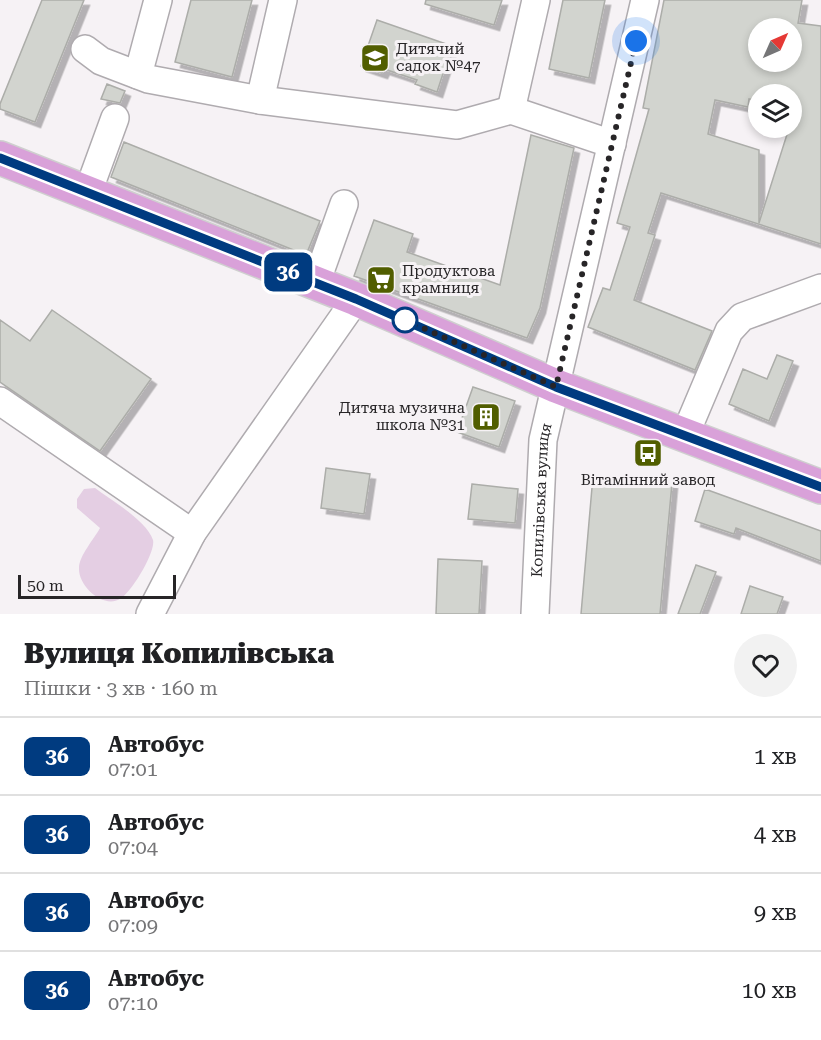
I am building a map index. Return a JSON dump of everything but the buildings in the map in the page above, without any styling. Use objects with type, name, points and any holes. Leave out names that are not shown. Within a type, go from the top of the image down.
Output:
[{"type":"main road","points":[[0,158],[356,299],[556,387],[821,487]]},
{"type":"street","points":[[138,75],[158,0]]},
{"type":"street","points":[[260,100],[283,0]]},
{"type":"street","points":[[511,110],[536,0]]},
{"type":"street","name":"Копилівська вулиця","points":[[535,614],[543,440],[645,0]]},
{"type":"street","points":[[86,49],[100,61],[138,75],[260,100],[457,125],[511,110],[612,144]]},
{"type":"street","points":[[88,192],[115,118]]},
{"type":"street","points":[[316,283],[344,204]]},
{"type":"street","points":[[686,435],[729,331],[735,323],[742,317],[821,288]]},
{"type":"street","points":[[150,614],[192,533],[356,299]]},
{"type":"street","points":[[0,401],[192,533]]},
{"type":"shaded area","points":[[95,488],[136,518],[153,540],[151,553],[136,581],[125,595],[113,601],[106,601],[93,594],[80,575],[81,558],[100,528],[77,508],[77,499],[84,489]]},
{"type":"bus line","name":"36","points":[[0,158],[356,299],[556,387],[821,487]]},
{"type":"place","name":"Дитячий садок №47","points":[[375,58]]},
{"type":"place","name":"Продуктова крамниця","points":[[381,280]]},
{"type":"place","name":"Дитяча музична школа №31","points":[[486,417]]},
{"type":"place","name":"Вітамінний завод","points":[[648,453]]},
{"type":"route","points":[[405,320],[556,387],[636,41]]}]
